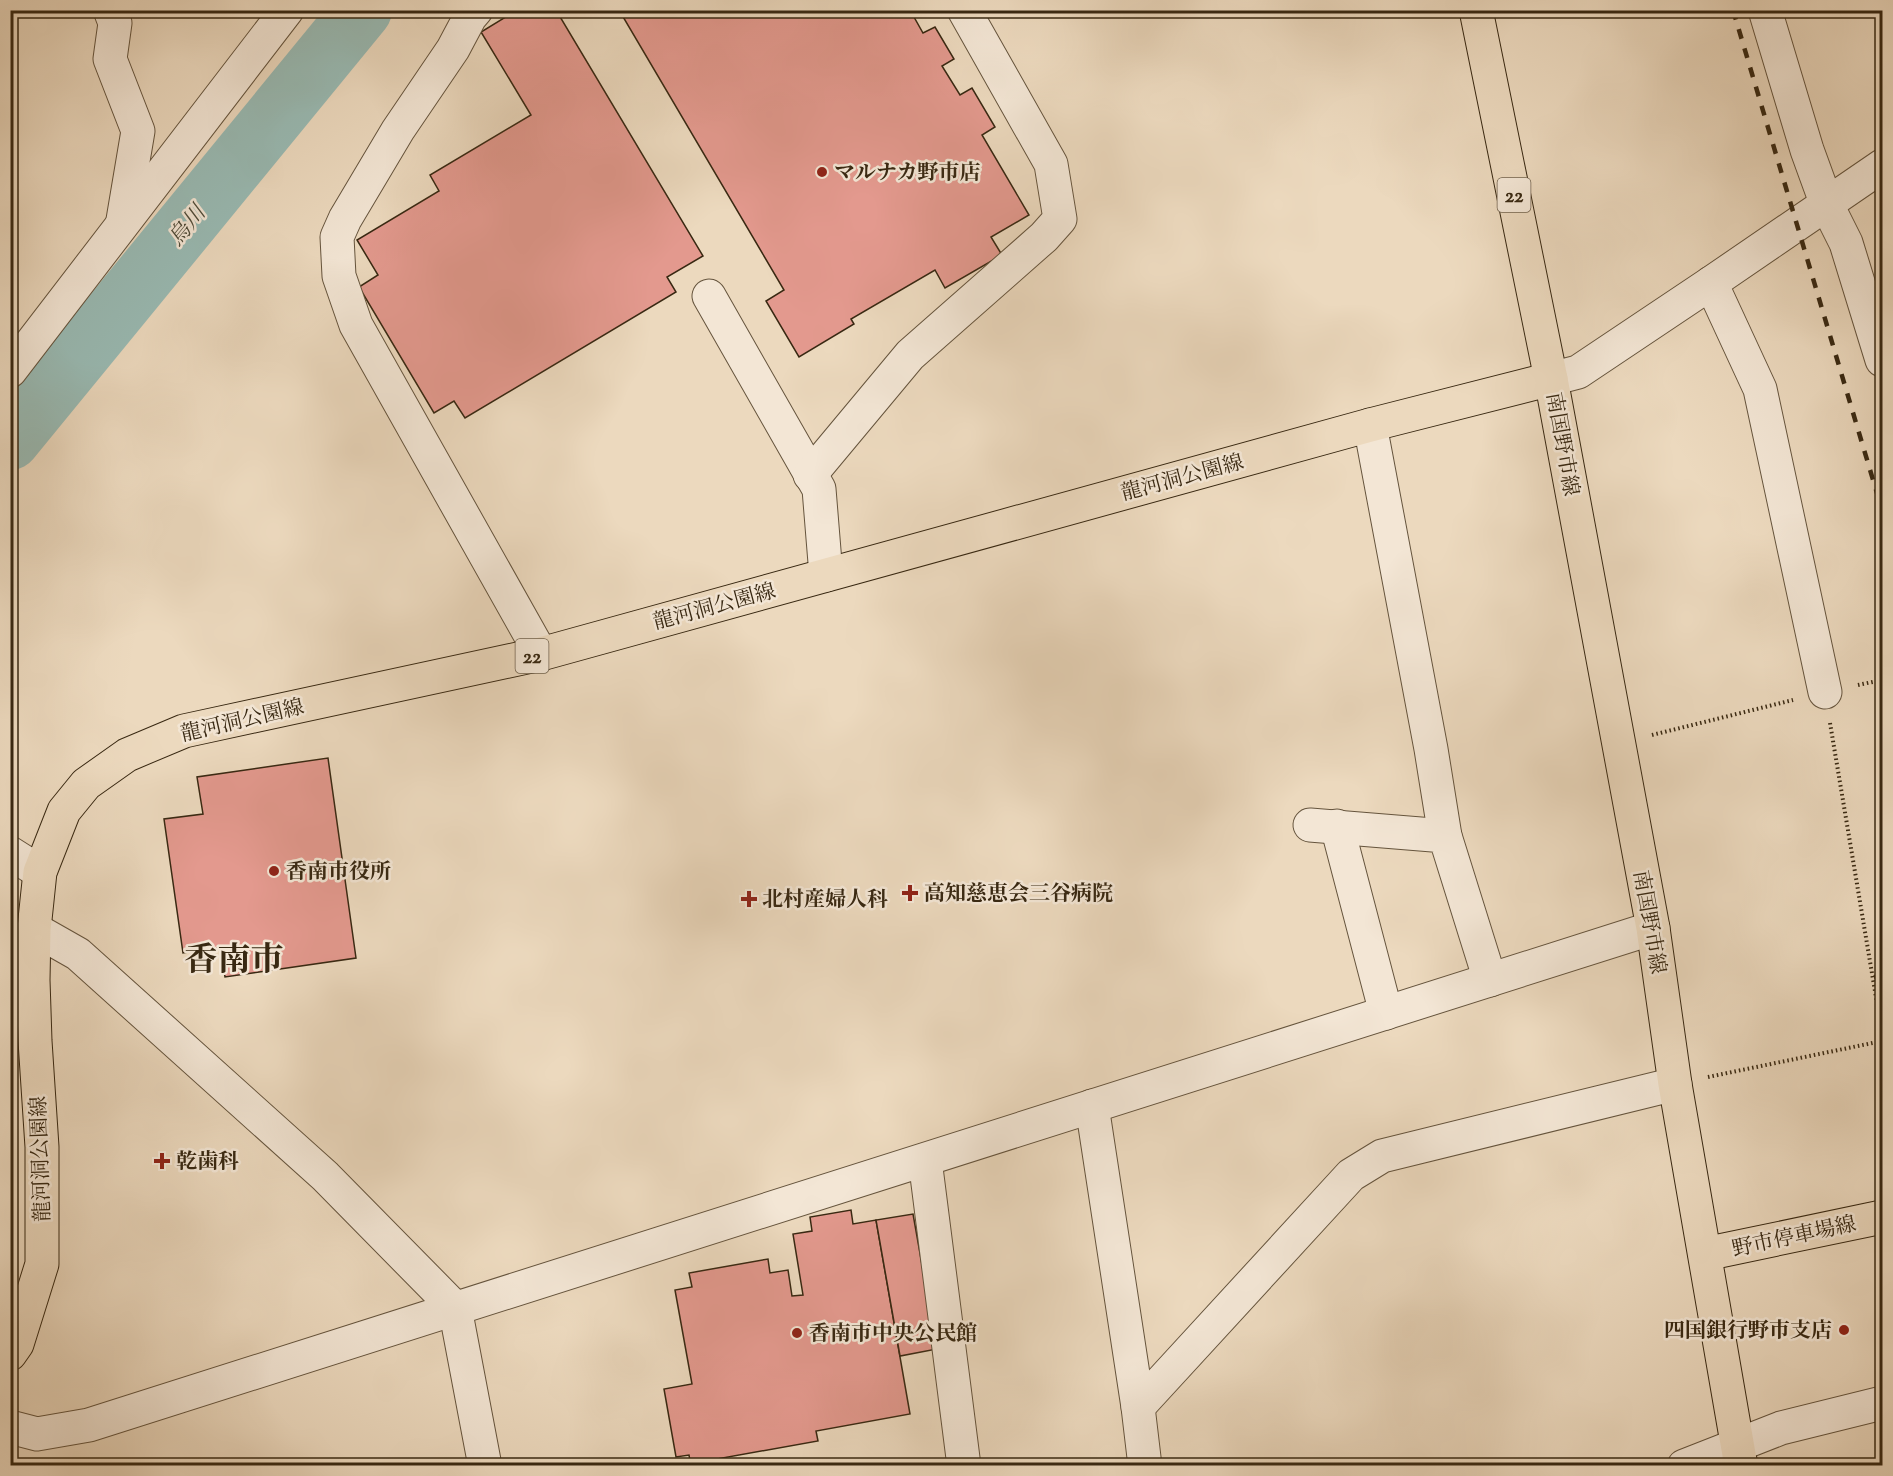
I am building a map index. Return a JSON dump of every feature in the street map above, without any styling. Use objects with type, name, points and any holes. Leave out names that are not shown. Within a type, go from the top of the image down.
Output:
[{"type":"main road","name":"22","points":[[1476,10],[1551,379]]},
{"type":"main road","name":"龍河洞公園線","points":[[10,1354],[17,1344],[42,1264],[42,1147],[33,980],[34,928],[40,872],[64,811],[86,784],[127,755],[184,731],[541,654],[1370,425],[1551,379]]},
{"type":"main road","name":"南国野市線","points":[[1551,379],[1653,928],[1675,1083],[1739,1455]]},
{"type":"main road","name":"野市停車場線","points":[[1705,1254],[1882,1217]]},
{"type":"street","points":[[110,10],[115,23],[110,59],[138,131],[123,225]]},
{"type":"street","points":[[10,371],[287,10]]},
{"type":"street","points":[[476,10],[453,49],[398,130],[345,219],[337,237],[339,276],[356,325],[541,654]]},
{"type":"street","points":[[810,475],[909,355],[1044,237],[1060,219],[1051,164],[964,10]]},
{"type":"street","points":[[1765,10],[1807,150],[1827,205],[1846,243],[1882,360]]},
{"type":"street","points":[[1551,379],[1578,372],[1882,166]]},
{"type":"street","points":[[1711,283],[1760,389],[1825,692]]},
{"type":"street","points":[[709,296],[819,489],[826,575]]},
{"type":"street","points":[[1370,425],[1431,749],[1445,836],[1490,980]]},
{"type":"street","points":[[1386,1013],[1323,826],[1445,836]]},
{"type":"street","points":[[10,853],[40,872]]},
{"type":"street","points":[[34,928],[78,954],[325,1176],[455,1308],[485,1466]]},
{"type":"street","points":[[10,1427],[37,1434],[89,1425],[1653,928]]},
{"type":"street","points":[[1138,1407],[1351,1175],[1382,1156],[1675,1083]]},
{"type":"street","points":[[1092,1106],[1145,1466]]},
{"type":"street","points":[[925,1160],[964,1466]]},
{"type":"street","points":[[1684,1466],[1739,1455],[1781,1428],[1882,1403]]},
{"type":"path","points":[[1618,743],[1825,692],[1882,1033]]},
{"type":"path","points":[[1874,977],[1882,975]]},
{"type":"path","points":[[1675,1083],[1882,1041]]},
{"type":"building","points":[[517,10],[556,10],[703,256],[667,277],[676,292],[465,418],[454,401],[434,413],[359,287],[378,275],[357,240],[439,191],[430,175],[531,115],[481,32]]},
{"type":"building","points":[[619,10],[910,10],[923,33],[935,27],[954,59],[942,66],[960,95],[972,88],[995,127],[982,135],[1029,215],[991,237],[1002,255],[945,288],[935,270],[851,319],[854,324],[799,357],[766,301],[784,290]]},
{"type":"building","points":[[328,758],[356,958],[225,977],[221,947],[183,953],[164,819],[203,814],[197,777]]},
{"type":"building","points":[[851,1210],[853,1224],[876,1220],[910,1414],[816,1431],[818,1441],[711,1460],[712,1466],[691,1466],[689,1455],[676,1457],[664,1389],[692,1384],[675,1290],[692,1287],[689,1273],[768,1259],[770,1273],[788,1270],[792,1296],[803,1295],[793,1234],[812,1231],[810,1217]]},
{"type":"building","points":[[913,1214],[937,1349],[900,1356],[876,1220]]},
{"type":"waterway","name":"烏川","points":[[10,440],[362,10]]},
{"type":"railway","points":[[1733,10],[1882,510]]},
{"type":"place","name":"マルナカ野市店","points":[[822,172]]},
{"type":"place","name":"香南市役所","points":[[274,871]]},
{"type":"place","name":"高知慈恵会三谷病院","points":[[910,893]]},
{"type":"place","name":"北村産婦人科","points":[[749,899]]},
{"type":"place","name":"乾歯科","points":[[162,1161]]},
{"type":"place","name":"四国銀行野市支店","points":[[1844,1330]]},
{"type":"place","name":"香南市中央公民館","points":[[797,1333]]},
{"type":"district","name":"香南市","points":[[234,958]]}]
